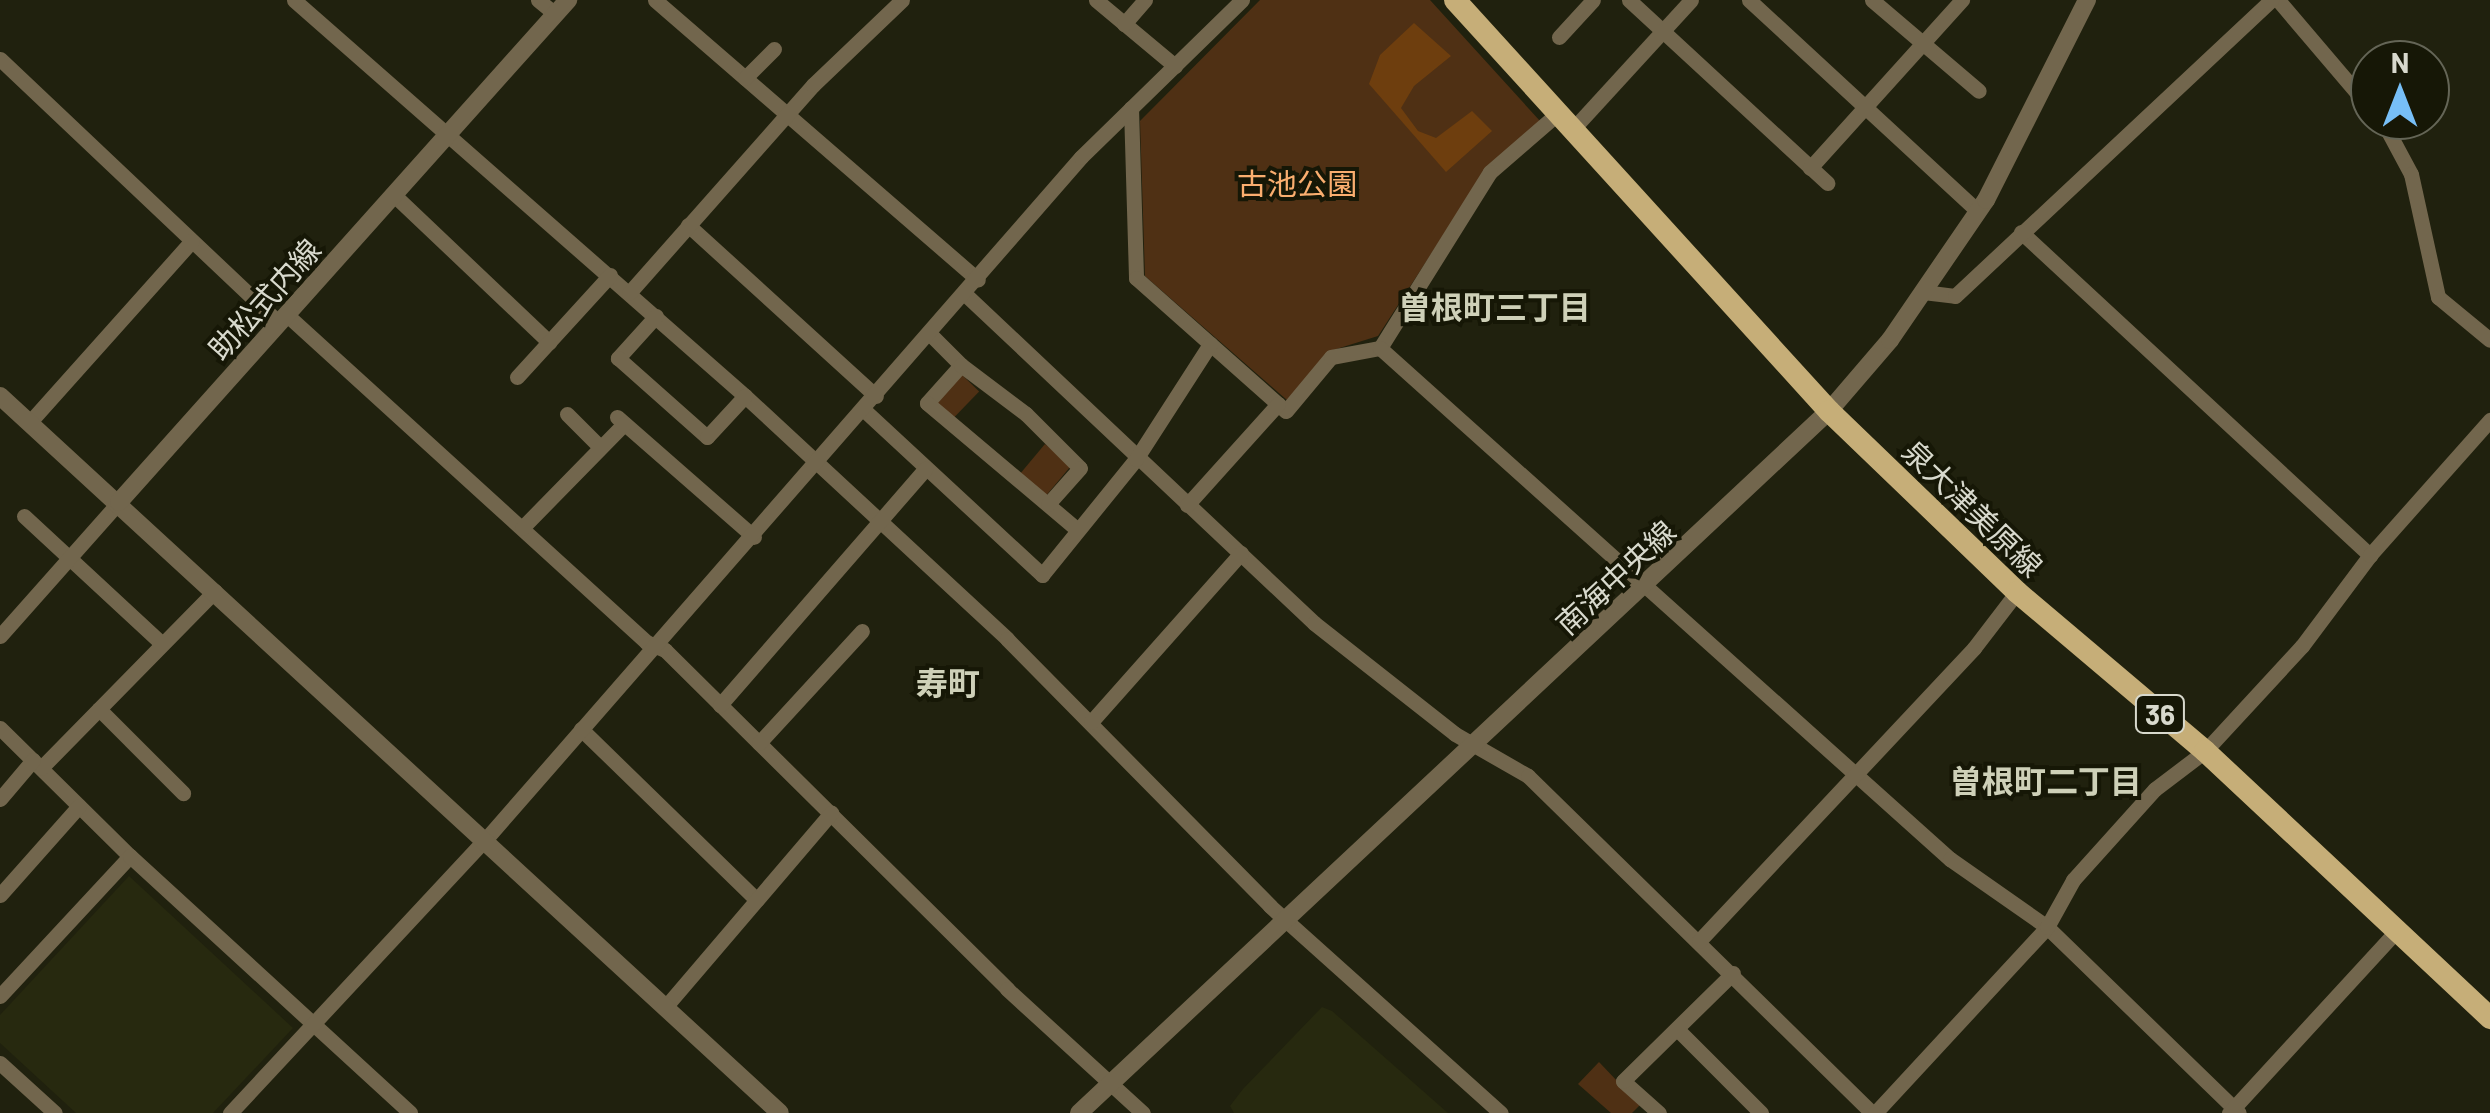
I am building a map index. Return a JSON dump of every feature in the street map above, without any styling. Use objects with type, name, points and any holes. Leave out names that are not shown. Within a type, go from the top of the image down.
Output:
[{"type":"main road","name":"泉大津美原線","points":[[1455,0],[1830,410],[2017,592],[2205,751],[2399,928],[2490,1018]]},
{"type":"street","points":[[294,0],[745,396],[1091,722],[1287,920],[1500,1113]]},
{"type":"street","points":[[538,0],[562,7]]},
{"type":"street","points":[[655,0],[978,280]]},
{"type":"street","points":[[1096,0],[1175,66]]},
{"type":"street","points":[[1124,24],[1145,0]]},
{"type":"street","points":[[230,1113],[485,840],[1131,108],[1242,0]]},
{"type":"street","points":[[1559,37],[1593,0]]},
{"type":"street","points":[[1629,0],[1828,184]]},
{"type":"street","points":[[1131,108],[1136,278],[1286,411],[1331,358],[1380,348],[1490,172],[1564,122],[1691,0]]},
{"type":"street","points":[[1749,0],[1978,211]]},
{"type":"street","points":[[1872,0],[1979,91]]},
{"type":"street","points":[[1810,168],[1962,0]]},
{"type":"street","name":"南海中央線","points":[[1079,1113],[1646,588],[1830,410],[1923,292],[1978,211],[2087,0]]},
{"type":"street","points":[[1923,292],[1955,296],[2274,0],[2350,86]]},
{"type":"street","points":[[629,292],[787,114],[899,1]]},
{"type":"street","name":"助松式内線","points":[[0,636],[562,7]]},
{"type":"street","points":[[746,78],[774,49]]},
{"type":"street","points":[[0,59],[192,241],[657,646],[1143,1113]]},
{"type":"street","points":[[2392,140],[2410,174],[2438,297],[2490,340]]},
{"type":"street","points":[[394,195],[550,342]]},
{"type":"street","points":[[688,225],[876,396]]},
{"type":"street","points":[[2021,232],[2370,555]]},
{"type":"street","points":[[29,422],[192,241]]},
{"type":"street","points":[[518,377],[610,274]]},
{"type":"street","points":[[966,295],[1314,623],[1472,746],[1528,776],[1873,1113],[2047,927],[2072,880],[2155,789],[2205,751],[2302,646],[2370,555],[2490,420]]},
{"type":"street","points":[[656,316],[618,358],[707,436],[745,396]]},
{"type":"street","points":[[930,334],[962,366],[1026,414],[1080,468],[1048,504]]},
{"type":"street","points":[[864,410],[1042,576],[1136,459],[1210,344]]},
{"type":"street","points":[[1380,348],[1950,858],[2047,927],[2234,1111],[2399,928]]},
{"type":"street","points":[[962,366],[927,403],[1078,530]]},
{"type":"street","points":[[0,396],[667,1005],[780,1113]]},
{"type":"street","points":[[1187,505],[1278,404]]},
{"type":"street","points":[[567,414],[600,447]]},
{"type":"street","points":[[522,528],[621,420],[754,538]]},
{"type":"street","points":[[720,705],[925,469]]},
{"type":"street","points":[[24,516],[162,644]]},
{"type":"street","points":[[1091,722],[1240,553]]},
{"type":"street","points":[[0,799],[99,709],[216,591]]},
{"type":"street","points":[[1699,942],[1974,648],[2017,592]]},
{"type":"street","points":[[760,744],[862,630]]},
{"type":"street","points":[[99,709],[183,793]]},
{"type":"street","points":[[0,728],[311,1027],[410,1113]]},
{"type":"street","points":[[581,729],[757,900]]},
{"type":"street","points":[[0,895],[79,806]]},
{"type":"street","points":[[667,1005],[831,813]]},
{"type":"street","points":[[0,996],[130,856]]},
{"type":"street","points":[[1659,1113],[1623,1082],[1733,973]]},
{"type":"street","points":[[1677,1029],[1761,1113]]},
{"type":"street","points":[[0,1063],[55,1113]]},
{"type":"shaded area","points":[[1414,23],[1451,56],[1414,86],[1401,108],[1418,131],[1436,138],[1472,111],[1492,131],[1446,172],[1369,84],[1380,55]]},
{"type":"shaded area","points":[[129,876],[293,1028],[213,1113],[76,1113],[0,1043],[0,1015]]},
{"type":"shaded area","points":[[1322,1007],[1332,1011],[1448,1113],[1234,1113],[1230,1106],[1243,1089]]},
{"type":"green space","name":"古池公園","points":[[1260,0],[1430,0],[1540,121],[1486,169],[1378,336],[1330,351],[1287,400],[1145,276],[1140,121]]},
{"type":"green space","points":[[959,372],[979,391],[951,420],[931,401]]},
{"type":"green space","points":[[1045,444],[1071,466],[1045,497],[1019,475]]},
{"type":"green space","points":[[1599,1062],[1640,1105],[1632,1113],[1611,1113],[1578,1084]]},
{"type":"district","name":"曽根町三丁目","points":[[1495,306]]},
{"type":"district","name":"寿町","points":[[948,682]]},
{"type":"district","name":"曽根町二丁目","points":[[2046,780]]}]
